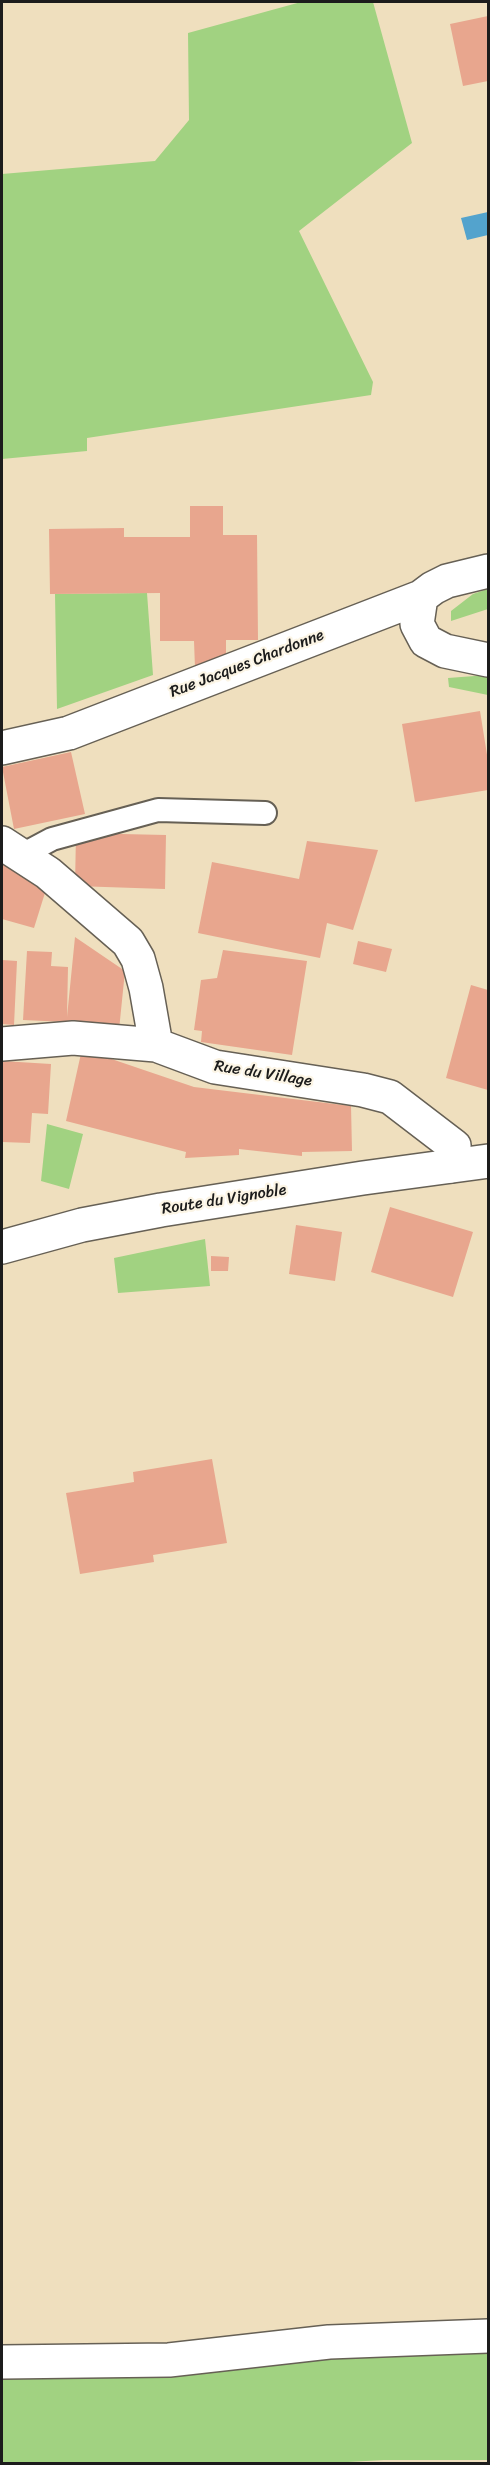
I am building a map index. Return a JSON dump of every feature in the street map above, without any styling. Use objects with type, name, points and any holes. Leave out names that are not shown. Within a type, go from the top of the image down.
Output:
[{"type":"street","name":"Rue Jacques Chardonne","points":[[2,748],[69,733],[421,597],[447,581],[489,571]]},
{"type":"street","points":[[421,597],[417,624],[426,641],[445,651],[489,660]]},
{"type":"street","points":[[12,849],[48,873],[128,942],[138,959],[147,988],[156,1045]]},
{"type":"street","name":"Rue du Village","points":[[2,1044],[73,1038],[156,1045],[215,1067],[363,1090],[390,1097],[454,1146],[450,1166]]},
{"type":"street","name":"Route du Vignoble","points":[[2,1247],[82,1225],[161,1210],[489,1161]]},
{"type":"street","points":[[2,2362],[169,2360],[329,2342],[489,2336]]},
{"type":"lane","points":[[12,849],[158,810],[265,813]]},
{"type":"green space","points":[[301,2],[373,2],[412,143],[299,231],[373,382],[371,395],[87,438],[87,451],[2,459],[2,174],[155,161],[189,120],[188,33]]},
{"type":"green space","points":[[488,589],[488,609],[451,621],[451,611],[473,594]]},
{"type":"green space","points":[[147,593],[153,675],[57,709],[55,594]]},
{"type":"green space","points":[[488,675],[488,695],[449,687],[448,678]]},
{"type":"green space","points":[[47,1124],[83,1134],[69,1189],[41,1181]]},
{"type":"green space","points":[[205,1239],[210,1286],[118,1293],[114,1258]]},
{"type":"green space","points":[[488,2336],[488,2460],[384,2460],[312,2464],[2,2463],[2,2362]]},
{"type":"water","points":[[488,212],[488,235],[467,240],[461,218]]},
{"type":"building","points":[[488,16],[488,81],[463,86],[450,24]]},
{"type":"building","points":[[190,506],[223,506],[223,535],[257,535],[258,640],[226,640],[226,667],[195,668],[194,641],[160,641],[160,593],[50,594],[49,529],[124,528],[124,537],[190,537]]},
{"type":"building","points":[[480,711],[488,761],[488,790],[415,802],[402,724]]},
{"type":"building","points":[[71,752],[85,814],[14,829],[2,767]]},
{"type":"building","points":[[76,833],[166,835],[165,889],[75,886]]},
{"type":"building","points":[[307,841],[378,850],[353,930],[327,923],[320,958],[198,933],[212,862],[299,879]]},
{"type":"building","points":[[2,858],[49,880],[34,928],[2,919]]},
{"type":"building","points":[[75,937],[125,971],[119,1030],[66,1026],[66,1022],[23,1020],[27,951],[52,952],[51,966],[68,967],[67,1017]]},
{"type":"building","points":[[358,941],[392,949],[386,972],[353,964]]},
{"type":"building","points":[[223,950],[307,961],[292,1055],[201,1042],[202,1031],[194,1030],[201,980],[217,978]]},
{"type":"building","points":[[2,960],[17,961],[14,1025],[2,1024]]},
{"type":"building","points":[[471,985],[488,990],[488,1090],[446,1078]]},
{"type":"building","points":[[82,1049],[194,1087],[351,1106],[352,1151],[302,1152],[302,1156],[239,1149],[239,1155],[185,1158],[186,1152],[66,1121]]},
{"type":"building","points":[[2,1061],[51,1064],[48,1114],[32,1113],[30,1143],[2,1142]]},
{"type":"building","points":[[390,1207],[473,1232],[453,1297],[371,1272]]},
{"type":"building","points":[[296,1225],[342,1232],[335,1281],[289,1274]]},
{"type":"building","points":[[211,1256],[229,1257],[228,1271],[211,1271]]},
{"type":"building","points":[[212,1459],[227,1543],[153,1555],[154,1562],[80,1574],[66,1493],[134,1482],[133,1472]]}]
